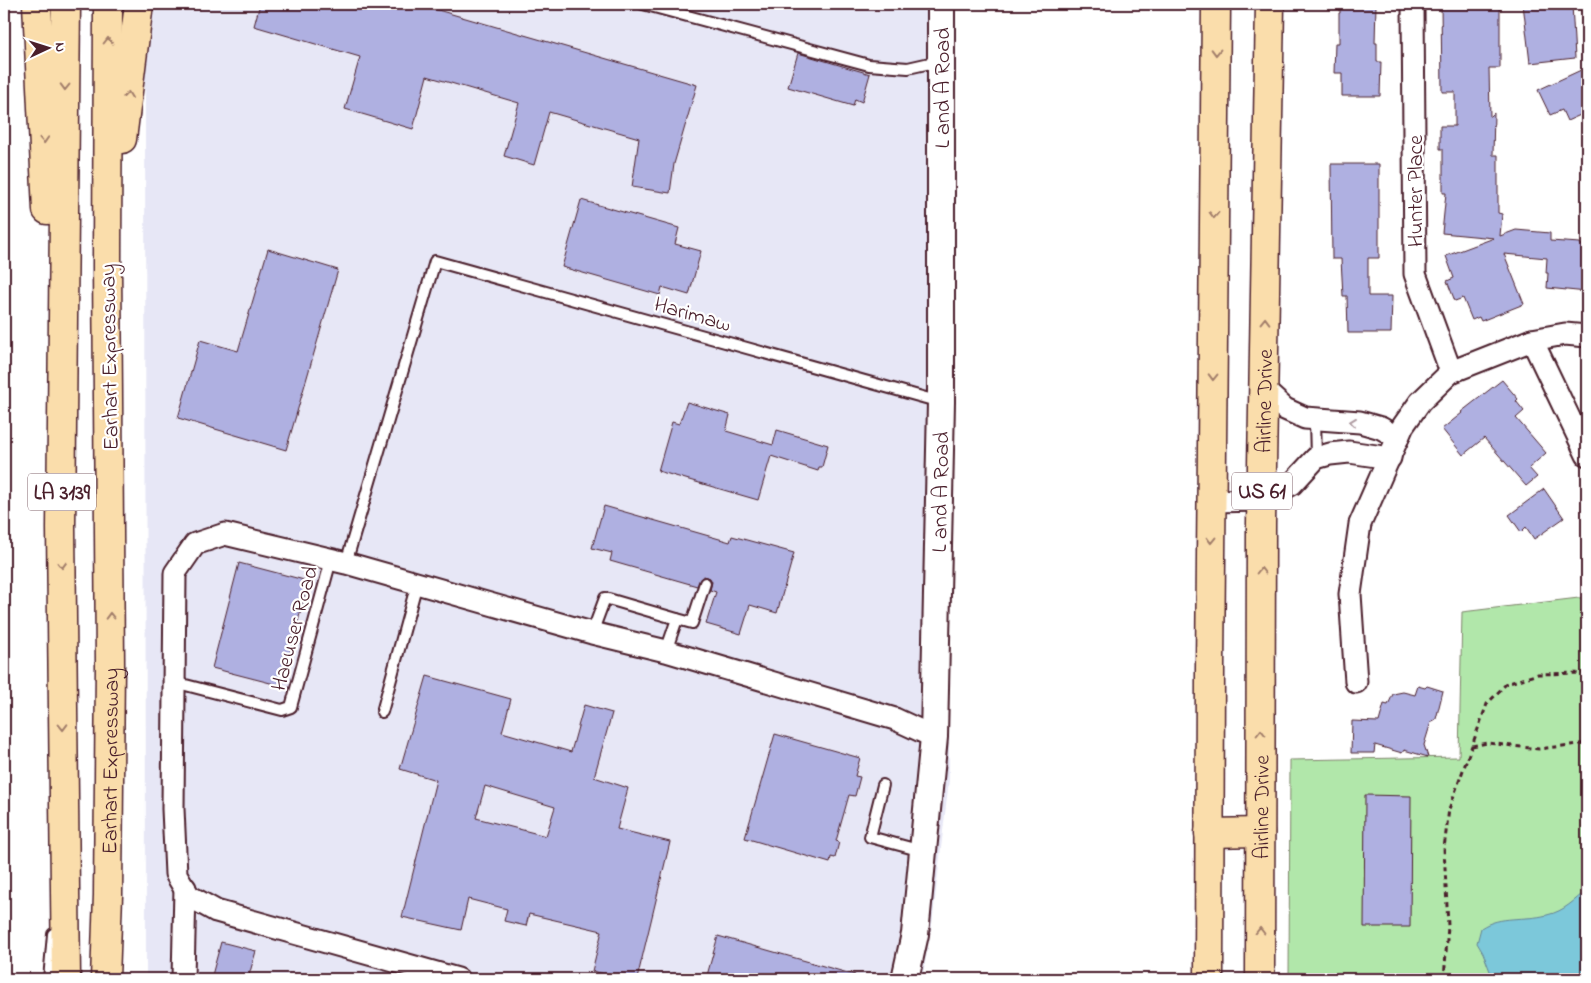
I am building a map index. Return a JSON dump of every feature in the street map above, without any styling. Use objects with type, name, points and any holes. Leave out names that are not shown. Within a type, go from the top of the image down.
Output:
[{"type":"highway","points":[[38,4],[61,528]]},
{"type":"highway","name":"Earhart Expressway","points":[[66,4],[61,528],[66,979]]},
{"type":"highway","name":"Earhart Expressway","points":[[105,979],[108,895],[110,655],[106,264],[108,4]]},
{"type":"highway","points":[[106,264],[139,4]]},
{"type":"highway","name":"US 61","points":[[1209,979],[1216,4]]},
{"type":"highway","name":"Airline Drive","points":[[1260,979],[1263,389],[1270,4]]},
{"type":"highway","points":[[1209,834],[1260,832]]},
{"type":"highway","points":[[108,895],[115,979]]},
{"type":"street","name":"L and A Road","points":[[905,979],[915,934],[934,737],[941,402],[941,4]]},
{"type":"street","name":"Hunter Place","points":[[1413,4],[1415,274],[1451,372]]},
{"type":"street","points":[[1356,682],[1350,594],[1360,524],[1403,426],[1420,402],[1451,372],[1532,340],[1565,334],[1587,336]]},
{"type":"street","points":[[1532,340],[1587,455]]},
{"type":"street","points":[[1263,389],[1285,409],[1305,418],[1360,422],[1381,428],[1398,438]]},
{"type":"street","points":[[1212,501],[1262,500],[1292,484],[1316,458],[1330,454],[1349,452],[1390,458]]},
{"type":"street","points":[[458,979],[216,911],[189,896],[176,874],[173,809],[175,573],[196,544],[225,534],[338,562],[592,633],[666,651],[894,719],[934,737]]},
{"type":"street","points":[[183,979],[185,888]]},
{"type":"lane","points":[[643,4],[870,65],[908,68],[940,61]]},
{"type":"lane","name":"Harimaw","points":[[436,261],[941,402]]},
{"type":"lane","name":"Haeuser Road","points":[[174,682],[282,710],[291,707],[436,261]]},
{"type":"lane","points":[[1315,419],[1316,458]]},
{"type":"lane","points":[[382,712],[418,584]]},
{"type":"lane","points":[[592,633],[605,598],[692,623],[706,584]]},
{"type":"lane","points":[[666,651],[676,619]]},
{"type":"lane","points":[[883,785],[870,837],[923,851]]},
{"type":"lane","points":[[49,979],[64,806]]},
{"type":"path","points":[[1444,979],[1448,926],[1444,848],[1449,809],[1487,704],[1506,684],[1538,674],[1587,673]]},
{"type":"path","points":[[1472,746],[1487,743],[1539,749],[1587,743]]},
{"type":"shaded area","points":[[155,4],[951,4],[949,780],[932,925],[922,979],[146,979],[145,70]]},
{"type":"green space","points":[[1587,597],[1587,979],[1289,979],[1290,760],[1459,757],[1462,612]]},
{"type":"water","points":[[1587,890],[1587,979],[1493,979],[1477,943],[1481,928],[1496,921],[1539,917],[1559,911]]},
{"type":"building","points":[[260,4],[417,4],[697,85],[674,164],[670,193],[632,187],[639,138],[549,112],[534,165],[504,156],[519,103],[427,76],[413,129],[345,109],[360,57],[254,26]]},
{"type":"building","points":[[1340,4],[1376,4],[1375,43],[1377,43],[1377,62],[1381,62],[1380,96],[1342,96],[1342,73],[1334,73],[1335,43],[1339,43]]},
{"type":"building","points":[[1441,4],[1500,4],[1500,68],[1489,68],[1490,117],[1494,113],[1493,155],[1498,155],[1498,213],[1502,214],[1500,236],[1516,230],[1550,233],[1550,241],[1580,243],[1587,252],[1587,292],[1547,288],[1547,258],[1504,254],[1524,304],[1481,321],[1479,317],[1472,320],[1463,298],[1455,301],[1447,281],[1454,278],[1446,256],[1494,238],[1442,233],[1446,193],[1443,193],[1443,149],[1440,149],[1440,126],[1455,126],[1455,92],[1442,92]]},
{"type":"building","points":[[1523,4],[1572,4],[1575,58],[1530,63]]},
{"type":"building","points":[[798,53],[870,74],[862,102],[855,99],[853,106],[788,87]]},
{"type":"building","points":[[1581,70],[1587,85],[1587,112],[1567,121],[1562,110],[1550,115],[1538,90]]},
{"type":"building","points":[[1331,164],[1379,164],[1379,258],[1368,258],[1368,296],[1392,296],[1391,333],[1348,333],[1347,296],[1343,296],[1341,259],[1332,259]]},
{"type":"building","points":[[581,200],[679,228],[675,244],[701,251],[689,295],[662,287],[660,295],[562,267]]},
{"type":"building","points":[[268,249],[338,270],[286,450],[178,418],[200,340],[238,351]]},
{"type":"building","points":[[1502,380],[1518,399],[1516,401],[1524,411],[1516,418],[1546,453],[1529,468],[1537,477],[1526,486],[1484,438],[1463,455],[1442,429]]},
{"type":"building","points":[[687,402],[730,415],[726,431],[773,445],[777,430],[828,445],[822,467],[819,467],[818,471],[771,456],[758,500],[658,471],[672,422],[679,424]]},
{"type":"building","points":[[1544,489],[1564,518],[1534,539],[1526,527],[1521,532],[1509,515]]},
{"type":"building","points":[[604,506],[730,542],[732,536],[794,553],[777,613],[750,605],[741,634],[706,624],[716,592],[710,590],[712,582],[710,578],[704,576],[697,586],[610,561],[612,553],[592,548]]},
{"type":"building","points":[[239,563],[308,581],[282,686],[212,668]]},
{"type":"building","points":[[427,676],[511,699],[502,732],[571,752],[584,705],[612,713],[594,777],[628,788],[617,829],[670,842],[637,979],[625,979],[592,971],[602,931],[529,914],[526,926],[504,921],[507,909],[468,899],[461,930],[402,917],[436,780],[400,769]],"holes":[[[485,786],[555,807],[546,836],[476,818]]]},
{"type":"building","points":[[1418,686],[1425,688],[1427,686],[1443,691],[1436,719],[1431,722],[1424,745],[1428,757],[1404,750],[1402,753],[1375,745],[1374,753],[1351,753],[1352,721],[1379,722],[1384,704],[1388,705],[1393,694],[1403,692],[1415,695]]},
{"type":"building","points":[[775,734],[860,758],[855,776],[860,777],[855,796],[849,795],[836,841],[839,842],[835,858],[831,857],[830,863],[745,838]]},
{"type":"building","points":[[1365,795],[1411,796],[1410,927],[1364,927]]},
{"type":"building","points":[[718,936],[855,975],[854,979],[706,979]]},
{"type":"building","points":[[221,942],[256,951],[248,979],[211,979]]}]
